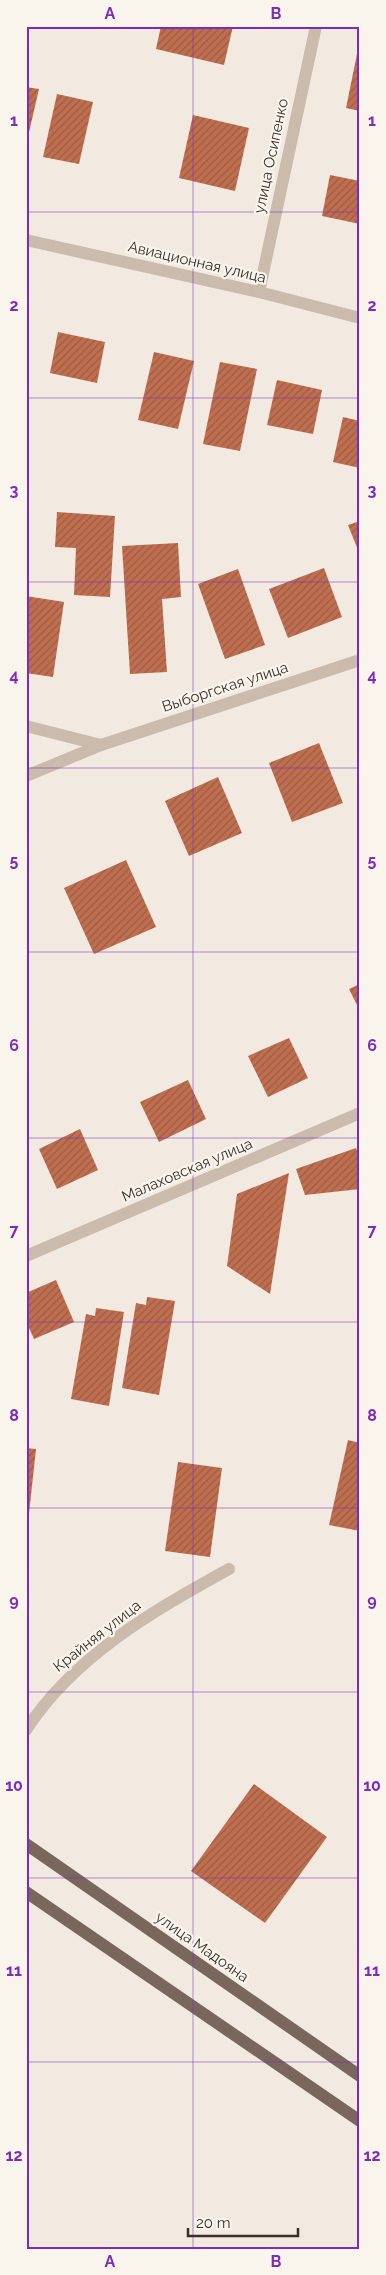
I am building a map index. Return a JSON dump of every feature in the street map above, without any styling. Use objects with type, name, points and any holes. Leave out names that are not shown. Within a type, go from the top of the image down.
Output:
[{"type":"main road","name":"улица Мадояна","points":[[26,1844],[360,2076]]},
{"type":"main road","points":[[26,1892],[360,2121]]},
{"type":"street","name":"улица Осипенко","points":[[259,292],[316,26]]},
{"type":"street","name":"Авиационная улица","points":[[26,240],[259,292],[360,318]]},
{"type":"street","name":"Выборгская улица","points":[[26,776],[101,745],[360,660]]},
{"type":"street","points":[[26,726],[101,745]]},
{"type":"street","name":"Малаховская улица","points":[[26,1256],[360,1113]]},
{"type":"street","name":"Крайняя улица","points":[[26,1730],[42,1705],[65,1682],[122,1633],[167,1603],[229,1570]]},
{"type":"building","points":[[161,26],[233,26],[224,65],[156,49]]},
{"type":"building","points":[[360,45],[360,111],[346,108]]},
{"type":"building","points":[[26,87],[39,89],[27,141],[26,141]]},
{"type":"building","points":[[57,94],[93,102],[79,164],[43,157]]},
{"type":"building","points":[[193,115],[249,128],[235,191],[179,178]]},
{"type":"building","points":[[330,175],[360,181],[360,224],[322,216]]},
{"type":"building","points":[[58,332],[105,342],[97,383],[50,373]]},
{"type":"building","points":[[154,352],[194,361],[178,429],[138,420]]},
{"type":"building","points":[[220,362],[257,369],[240,451],[203,444]]},
{"type":"building","points":[[277,380],[322,390],[313,434],[267,425]]},
{"type":"building","points":[[343,417],[360,421],[360,468],[333,462]]},
{"type":"building","points":[[57,512],[115,516],[110,597],[74,595],[76,548],[55,547]]},
{"type":"building","points":[[360,521],[360,555],[348,525]]},
{"type":"building","points":[[178,543],[181,597],[162,599],[167,672],[130,674],[122,546]]},
{"type":"building","points":[[324,568],[342,617],[288,638],[269,589]]},
{"type":"building","points":[[238,569],[265,645],[225,659],[198,584]]},
{"type":"building","points":[[26,596],[64,602],[53,677],[26,673]]},
{"type":"building","points":[[319,743],[343,803],[292,822],[269,763]]},
{"type":"building","points":[[218,777],[242,833],[189,856],[165,801]]},
{"type":"building","points":[[126,860],[156,927],[94,954],[64,888]]},
{"type":"building","points":[[360,984],[360,1011],[349,989]]},
{"type":"building","points":[[289,1038],[308,1078],[268,1097],[248,1056]]},
{"type":"building","points":[[188,1080],[206,1119],[159,1142],[140,1102]]},
{"type":"building","points":[[80,1129],[98,1170],[57,1189],[39,1149]]},
{"type":"building","points":[[356,1148],[360,1160],[360,1189],[305,1195],[296,1169]]},
{"type":"building","points":[[289,1173],[270,1294],[227,1266],[237,1194]]},
{"type":"building","points":[[56,1280],[74,1322],[34,1339],[26,1321],[26,1293]]},
{"type":"building","points":[[147,1297],[175,1301],[159,1395],[122,1388],[136,1303],[146,1305]]},
{"type":"building","points":[[96,1308],[124,1312],[109,1406],[71,1399],[86,1314],[95,1316]]},
{"type":"building","points":[[348,1440],[360,1443],[360,1531],[329,1525]]},
{"type":"building","points":[[26,1448],[36,1449],[28,1523],[26,1523]]},
{"type":"building","points":[[178,1462],[222,1468],[210,1557],[165,1551]]},
{"type":"building","points":[[254,1784],[327,1837],[265,1923],[191,1871]]}]
